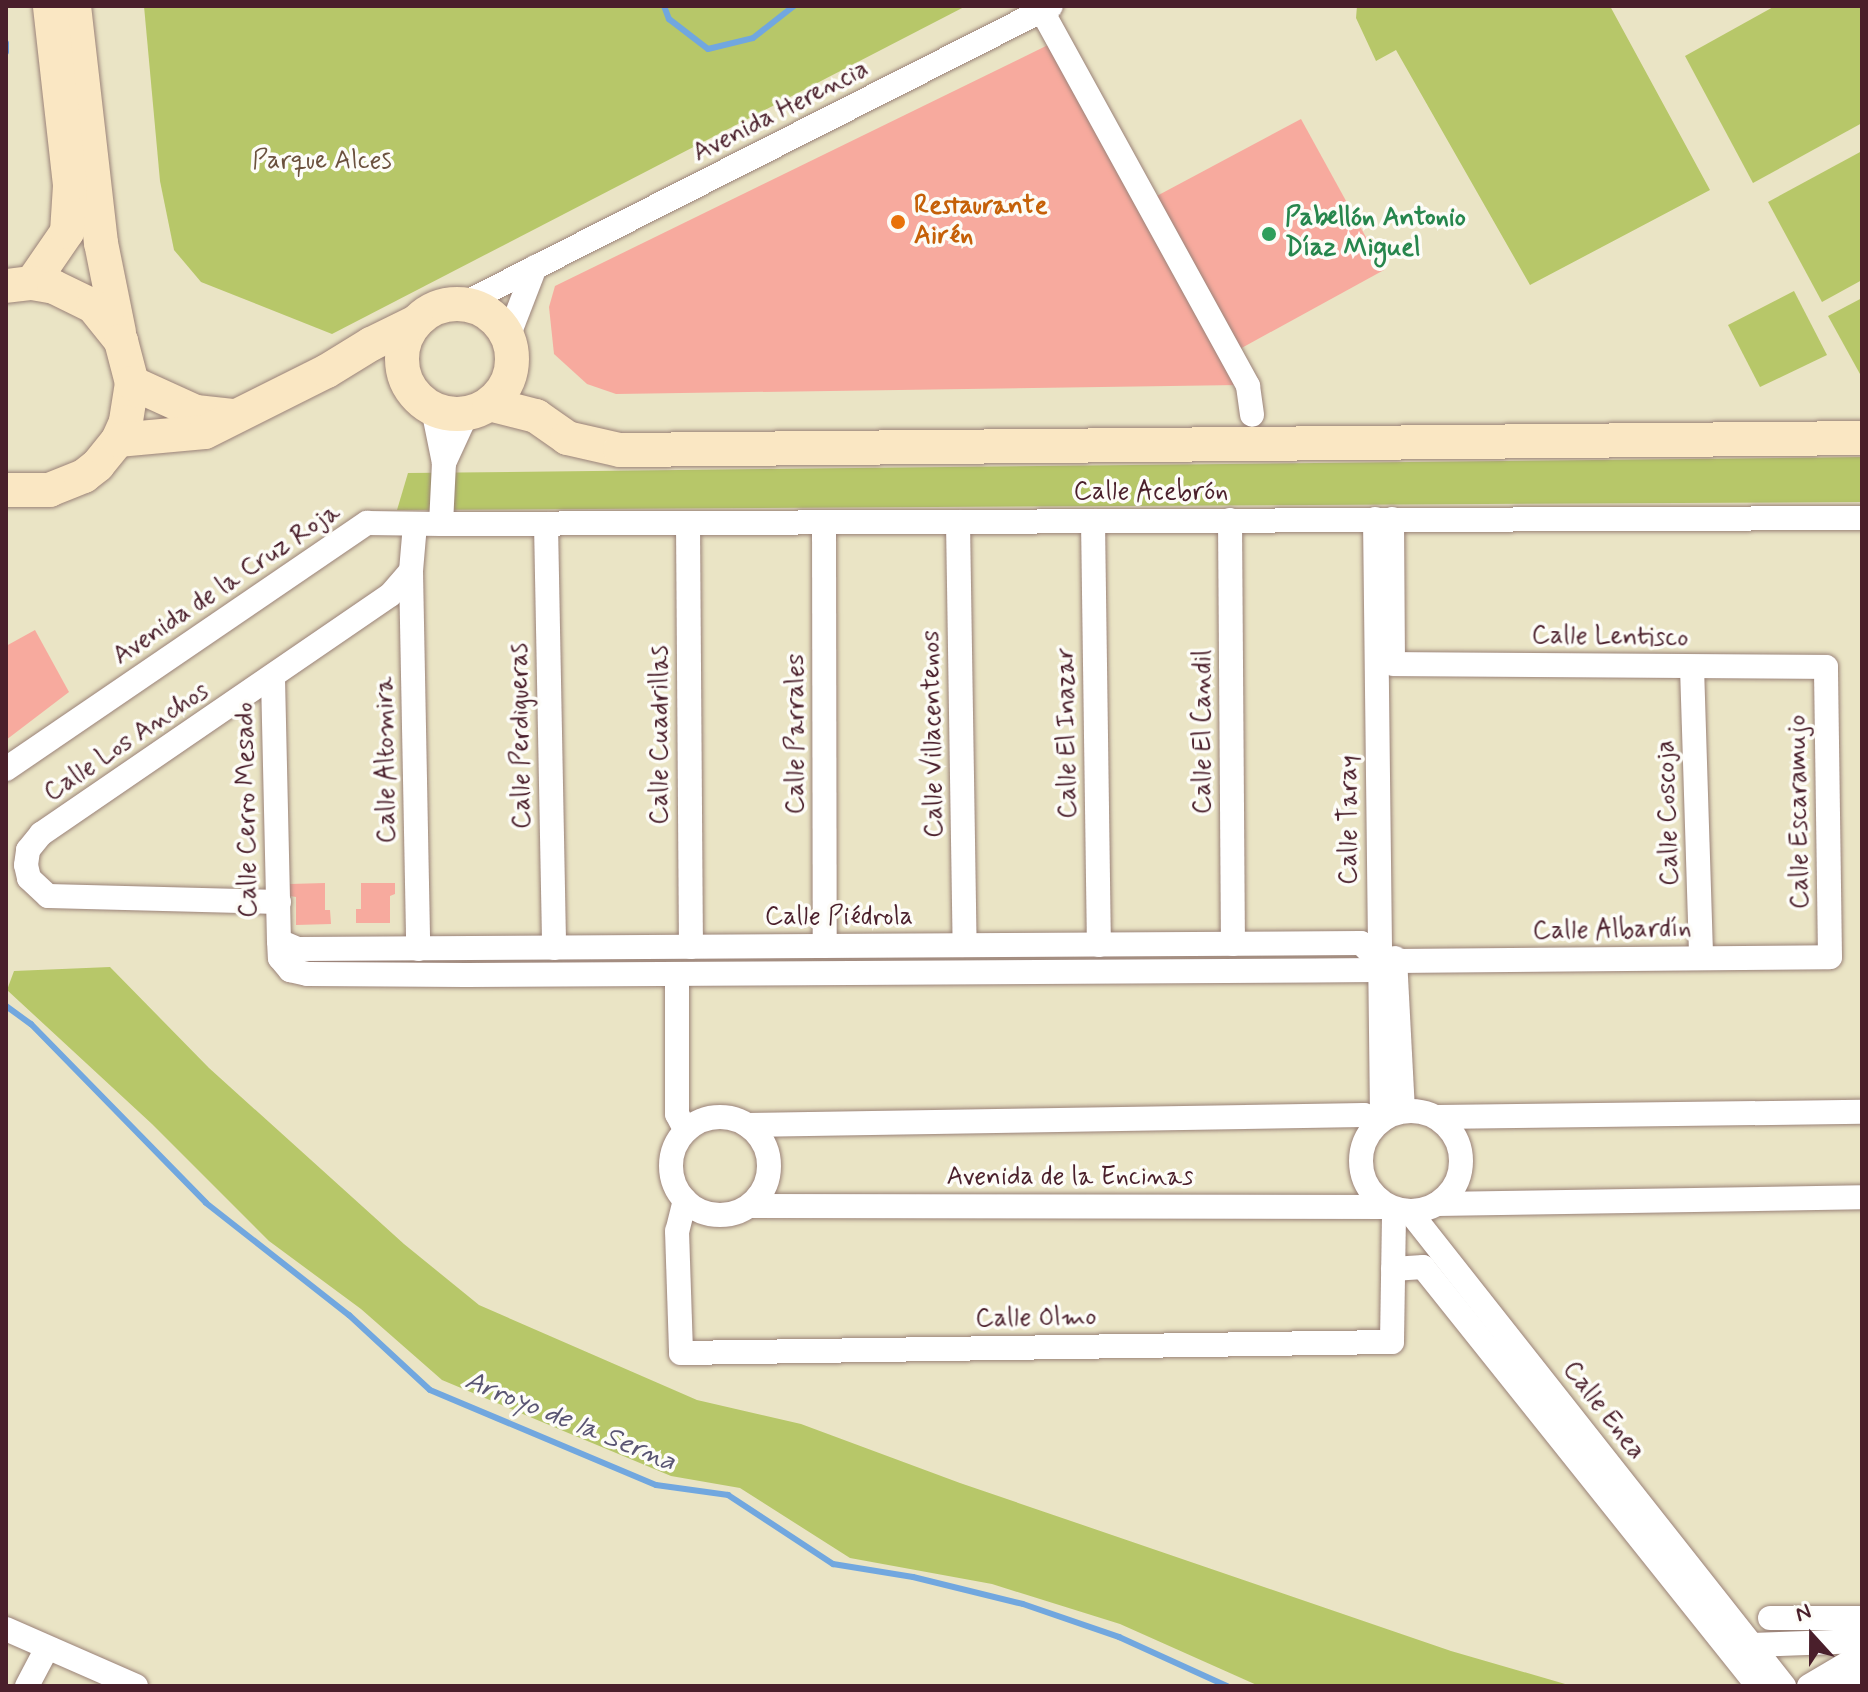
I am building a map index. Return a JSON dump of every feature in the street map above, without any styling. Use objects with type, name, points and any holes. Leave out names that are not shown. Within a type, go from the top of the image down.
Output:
[{"type":"main road","points":[[19,284],[67,232],[70,185],[50,6]]},
{"type":"main road","points":[[6,516],[21,491],[84,476],[118,440],[131,403],[132,383],[101,243],[74,6]]},
{"type":"main road","points":[[19,284],[75,294],[93,306],[121,341]]},
{"type":"main road","points":[[118,440],[205,432],[354,357],[437,307],[463,304],[482,309],[497,321],[536,416]]},
{"type":"main road","points":[[416,322],[404,342],[402,365],[413,391],[433,409],[478,408],[536,416],[567,438],[620,450],[1862,438]]},
{"type":"main road","points":[[478,408],[504,388],[510,353]]},
{"type":"main road","points":[[354,357],[402,365]]},
{"type":"main road","points":[[132,383],[196,412],[240,417]]},
{"type":"street","name":"Avenida Herencia","points":[[463,304],[1046,8]]},
{"type":"street","points":[[1046,8],[1248,386],[1252,415]]},
{"type":"street","points":[[510,353],[535,267]]},
{"type":"street","points":[[444,463],[478,408]]},
{"type":"street","points":[[433,409],[444,463],[441,524]]},
{"type":"street","name":"Calle Acebrón","points":[[441,524],[1862,518]]},
{"type":"street","name":"Calle Taray","points":[[1384,519],[1393,664],[1384,964]]},
{"type":"street","name":"Calle Taray","points":[[1384,519],[1384,964],[1389,1117]]},
{"type":"street","name":"Calle El Candil","points":[[1230,520],[1233,944]]},
{"type":"street","name":"Calle El Inazar","points":[[1093,521],[1099,945]]},
{"type":"street","name":"Calle Parrales","points":[[824,522],[825,946]]},
{"type":"street","name":"Calle Villacentenos","points":[[958,522],[965,945]]},
{"type":"street","name":"Avenida de la Cruz Roja","points":[[6,769],[367,523],[441,524]]},
{"type":"street","name":"Calle Cuadrillas","points":[[688,523],[691,947]]},
{"type":"street","points":[[411,571],[415,524]]},
{"type":"street","name":"Calle Perdigueras","points":[[546,524],[554,948]]},
{"type":"street","name":"Calle Los Anchos","points":[[279,902],[48,896],[29,878],[26,865],[28,850],[41,834],[390,595],[411,571]]},
{"type":"street","name":"Calle Altomira","points":[[411,571],[418,949]]},
{"type":"street","name":"Calle Lentisco","points":[[1393,664],[1826,667]]},
{"type":"street","name":"Calle Coscoja","points":[[1692,667],[1701,958]]},
{"type":"street","name":"Calle Escaramujo","points":[[1826,667],[1830,957]]},
{"type":"street","name":"Calle Cerro Mesado","points":[[273,678],[279,941]]},
{"type":"street","name":"Calle Piédrola","points":[[279,941],[298,949],[1361,943],[1384,964]]},
{"type":"street","name":"Calle Albardín","points":[[279,941],[280,958],[290,970],[308,974],[677,974],[1830,957]]},
{"type":"street","points":[[677,974],[677,1114],[686,1131]]},
{"type":"street","points":[[747,1125],[761,1138],[768,1155],[769,1174],[762,1191],[750,1206],[734,1214],[716,1215],[699,1211],[676,1188],[672,1158],[686,1131],[704,1120],[726,1117],[747,1125],[1389,1117],[1420,1111],[1437,1117],[1862,1112]]},
{"type":"street","points":[[1389,1117],[1367,1136],[1361,1157],[1364,1178],[1375,1197],[1398,1209],[1437,1204],[1862,1197]]},
{"type":"street","points":[[1437,1117],[1455,1136],[1462,1161],[1455,1186],[1437,1204]]},
{"type":"street","name":"Calle Olmo","points":[[685,1200],[677,1231],[681,1353],[1392,1342],[1393,1269]]},
{"type":"street","name":"Avenida de la Encinas","points":[[750,1206],[1398,1209]]},
{"type":"street","points":[[1398,1209],[1393,1269],[1423,1267],[1758,1686]]},
{"type":"street","name":"Calle Enea","points":[[1398,1209],[1784,1686]]},
{"type":"street","points":[[1770,1618],[1862,1618]]},
{"type":"street","points":[[6,1629],[136,1686]]},
{"type":"street","points":[[1752,1645],[1862,1641]]},
{"type":"street","points":[[27,1686],[47,1648]]},
{"type":"street","points":[[1809,1686],[1862,1655]]},
{"type":"street","points":[[1847,1686],[1862,1677]]},
{"type":"green space","name":"Parque Alces","points":[[144,6],[966,6],[332,334],[201,282],[174,250],[160,181]]},
{"type":"green space","points":[[1357,6],[1610,6],[1710,190],[1530,285],[1396,50],[1376,61],[1356,18]]},
{"type":"green space","points":[[1775,6],[1862,6],[1862,123],[1753,183],[1685,56]]},
{"type":"green space","points":[[1862,151],[1862,280],[1822,302],[1768,202]]},
{"type":"green space","points":[[1794,291],[1827,355],[1760,387],[1728,325]]},
{"type":"green space","points":[[1862,298],[1862,373],[1860,374],[1828,316]]},
{"type":"green space","points":[[1862,457],[1862,502],[397,510],[408,473]]},
{"type":"green space","points":[[110,967],[209,1068],[404,1244],[479,1305],[697,1400],[801,1424],[960,1483],[1451,1651],[1572,1686],[1259,1686],[1120,1624],[992,1584],[850,1558],[740,1488],[671,1476],[442,1380],[361,1309],[269,1241],[152,1124],[7,990],[14,971]]},
{"type":"building","points":[[1048,45],[1239,385],[616,394],[587,384],[554,354],[549,307],[555,286]]},
{"type":"building","name":"Pabellón Antonio Díaz Miguel","points":[[1301,119],[1384,270],[1238,350],[1153,198]]},
{"type":"building","points":[[35,630],[69,692],[6,740],[6,646]]},
{"type":"building","points":[[325,883],[325,910],[330,910],[331,924],[296,925],[296,897],[290,896],[290,884]]},
{"type":"building","points":[[361,883],[395,883],[395,894],[390,896],[390,923],[356,923],[356,909],[361,909]]},
{"type":"waterway","points":[[664,6],[669,19],[708,49],[753,38],[794,6]]},
{"type":"waterway","points":[[6,43],[6,52]]},
{"type":"waterway","name":"Arroyo de la Serna","points":[[6,1006],[31,1024],[206,1203],[349,1315],[430,1390],[656,1485],[728,1495],[833,1564],[913,1577],[1023,1604],[1119,1637],[1227,1686]]},
{"type":"place","name":"Restaurante Airén","points":[[898,222]]},
{"type":"place","name":"Pabellón Antonio Díaz Miguel","points":[[1269,234]]}]
